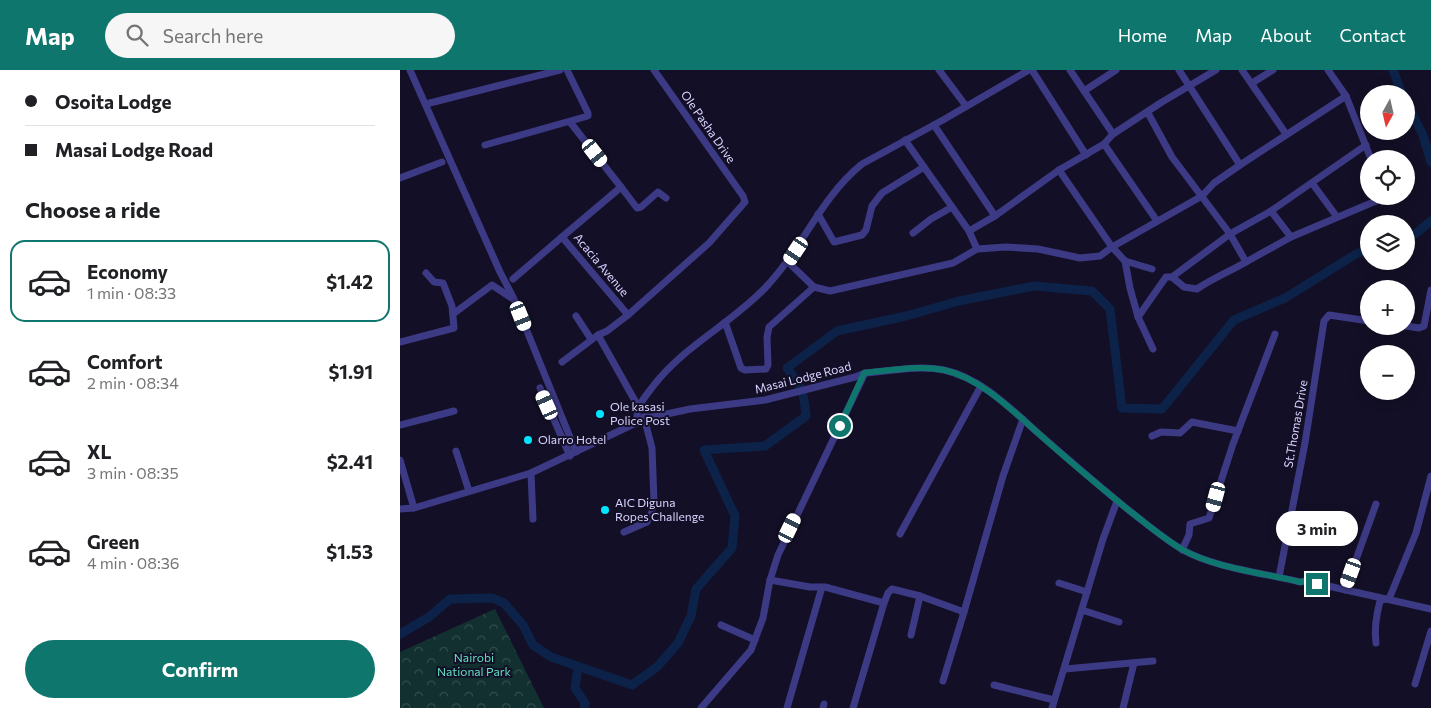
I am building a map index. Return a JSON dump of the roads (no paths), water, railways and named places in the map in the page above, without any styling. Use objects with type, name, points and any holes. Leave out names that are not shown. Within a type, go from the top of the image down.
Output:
[{"type":"street","points":[[410,70],[500,272],[514,299],[573,454]]},
{"type":"street","points":[[426,104],[544,72],[560,70]]},
{"type":"street","points":[[485,145],[586,118],[588,113],[567,70]]},
{"type":"street","name":"Ole Pasha Drive","points":[[628,315],[709,243],[745,202],[743,196],[654,70]]},
{"type":"street","points":[[939,70],[966,106]]},
{"type":"street","points":[[636,422],[639,408],[660,378],[675,361],[696,343],[750,303],[788,262],[834,190],[862,164],[1030,70],[1086,156]]},
{"type":"street","points":[[1070,70],[1113,134]]},
{"type":"street","points":[[1084,91],[1116,70]]},
{"type":"street","points":[[1179,70],[1240,165]]},
{"type":"street","points":[[969,231],[995,216],[1060,170],[1104,144],[1113,134],[1216,70]]},
{"type":"street","points":[[1242,70],[1286,134]]},
{"type":"street","points":[[1252,84],[1273,70]]},
{"type":"street","points":[[1328,70],[1346,96],[1368,150]]},
{"type":"street","points":[[788,262],[814,287],[830,291],[952,263],[977,249],[1038,249],[1080,258],[1100,256],[1112,247],[1202,196],[1214,184],[1240,165],[1346,96]]},
{"type":"street","points":[[1148,113],[1172,157],[1230,234],[1246,262]]},
{"type":"street","points":[[570,122],[638,208],[642,207],[658,192],[666,198]]},
{"type":"street","points":[[934,125],[995,216]]},
{"type":"street","points":[[905,140],[969,231],[977,249]]},
{"type":"street","points":[[1104,144],[1157,221]]},
{"type":"street","points":[[1138,317],[1166,277],[1172,277],[1230,234],[1270,211],[1366,145]]},
{"type":"street","points":[[400,178],[442,162]]},
{"type":"street","points":[[818,214],[834,242],[862,235],[866,230],[872,206],[882,193],[924,167]]},
{"type":"street","points":[[1060,170],[1112,247],[1125,261],[1152,269]]},
{"type":"street","points":[[1312,183],[1337,217]]},
{"type":"street","name":"Acacia Avenue","points":[[621,187],[562,237],[628,315]]},
{"type":"street","points":[[1172,277],[1184,286],[1197,289],[1211,279],[1219,277],[1291,237],[1367,205]]},
{"type":"street","points":[[913,233],[931,219],[952,208]]},
{"type":"street","points":[[1270,211],[1291,237]]},
{"type":"street","points":[[513,279],[562,237]]},
{"type":"street","points":[[1125,261],[1138,317],[1152,349]]},
{"type":"street","points":[[400,342],[454,328],[452,306],[443,284],[434,282],[426,273]]},
{"type":"street","points":[[453,314],[492,285],[514,299]]},
{"type":"street","points":[[725,322],[741,368],[745,370],[766,369],[768,366],[767,338],[769,327],[814,287]]},
{"type":"street","points":[[1415,327],[1424,326],[1431,290]]},
{"type":"street","points":[[562,362],[628,315]]},
{"type":"street","name":"St.Thomas Drive","points":[[1279,577],[1306,434],[1324,322],[1329,315],[1360,320]]},
{"type":"street","points":[[576,316],[591,340]]},
{"type":"street","points":[[1182,550],[1189,536],[1190,524],[1209,518],[1238,432],[1275,334]]},
{"type":"street","points":[[598,335],[639,408]]},
{"type":"street","name":"Masai Lodge Road","points":[[400,509],[414,508],[531,474],[640,421],[644,417],[765,400],[855,378],[864,373],[911,369],[944,370],[981,386],[1023,419],[1117,501],[1182,550],[1206,560],[1431,609]]},
{"type":"street","points":[[702,708],[751,650],[763,618],[770,580],[778,555],[864,373]]},
{"type":"street","points":[[900,534],[981,386]]},
{"type":"street","points":[[540,388],[573,454]]},
{"type":"street","points":[[400,425],[454,411]]},
{"type":"street","points":[[624,532],[647,522],[654,502],[652,448],[644,417]]},
{"type":"street","points":[[943,681],[1003,476],[1023,419]]},
{"type":"street","points":[[1152,436],[1161,432],[1180,434],[1192,422],[1238,432]]},
{"type":"street","points":[[456,451],[469,491]]},
{"type":"street","points":[[400,460],[414,508]]},
{"type":"street","points":[[531,474],[533,519]]},
{"type":"street","points":[[1376,643],[1374,635],[1380,601],[1387,599],[1416,533],[1431,476]]},
{"type":"street","points":[[1052,708],[1102,539],[1117,501]]},
{"type":"street","points":[[1345,590],[1376,504]]},
{"type":"street","points":[[770,580],[796,585],[822,586],[884,603]]},
{"type":"street","points":[[1059,583],[1087,592]]},
{"type":"street","points":[[787,708],[822,586]]},
{"type":"street","points":[[853,708],[888,593],[892,590],[920,596],[964,612]]},
{"type":"street","points":[[911,634],[920,596]]},
{"type":"street","points":[[1082,610],[1120,622]]},
{"type":"street","points":[[721,625],[755,640]]},
{"type":"street","points":[[1415,684],[1431,631]]},
{"type":"street","points":[[1065,669],[1153,661]]},
{"type":"street","points":[[1123,708],[1134,663]]},
{"type":"street","points":[[994,685],[1054,700]]},
{"type":"waterway","points":[[1393,70],[1399,85]]},
{"type":"waterway","points":[[1415,119],[1423,135],[1431,162]]},
{"type":"waterway","points":[[1415,234],[1431,221]]},
{"type":"waterway","points":[[400,634],[429,617],[450,599],[492,598],[504,603],[523,625],[533,645],[551,657],[632,685],[657,667],[678,643],[691,616],[696,589],[732,548],[735,516],[704,450],[765,446],[806,416],[801,390],[787,368],[837,331],[906,316],[959,301],[1034,286],[1092,291],[1110,309],[1122,408],[1162,409],[1234,320],[1285,298],[1360,253]]},
{"type":"waterway","points":[[578,667],[575,688],[585,703],[584,708]]},
{"type":"place","name":"Ole kasasi Police Post","points":[[600,414]]},
{"type":"place","name":"Olarro Hotel","points":[[528,440]]},
{"type":"place","name":"AIC Diguna Ropes Challenge","points":[[605,510]]},
{"type":"park label","name":"Nairobi National Park","points":[[474,665]]}]
